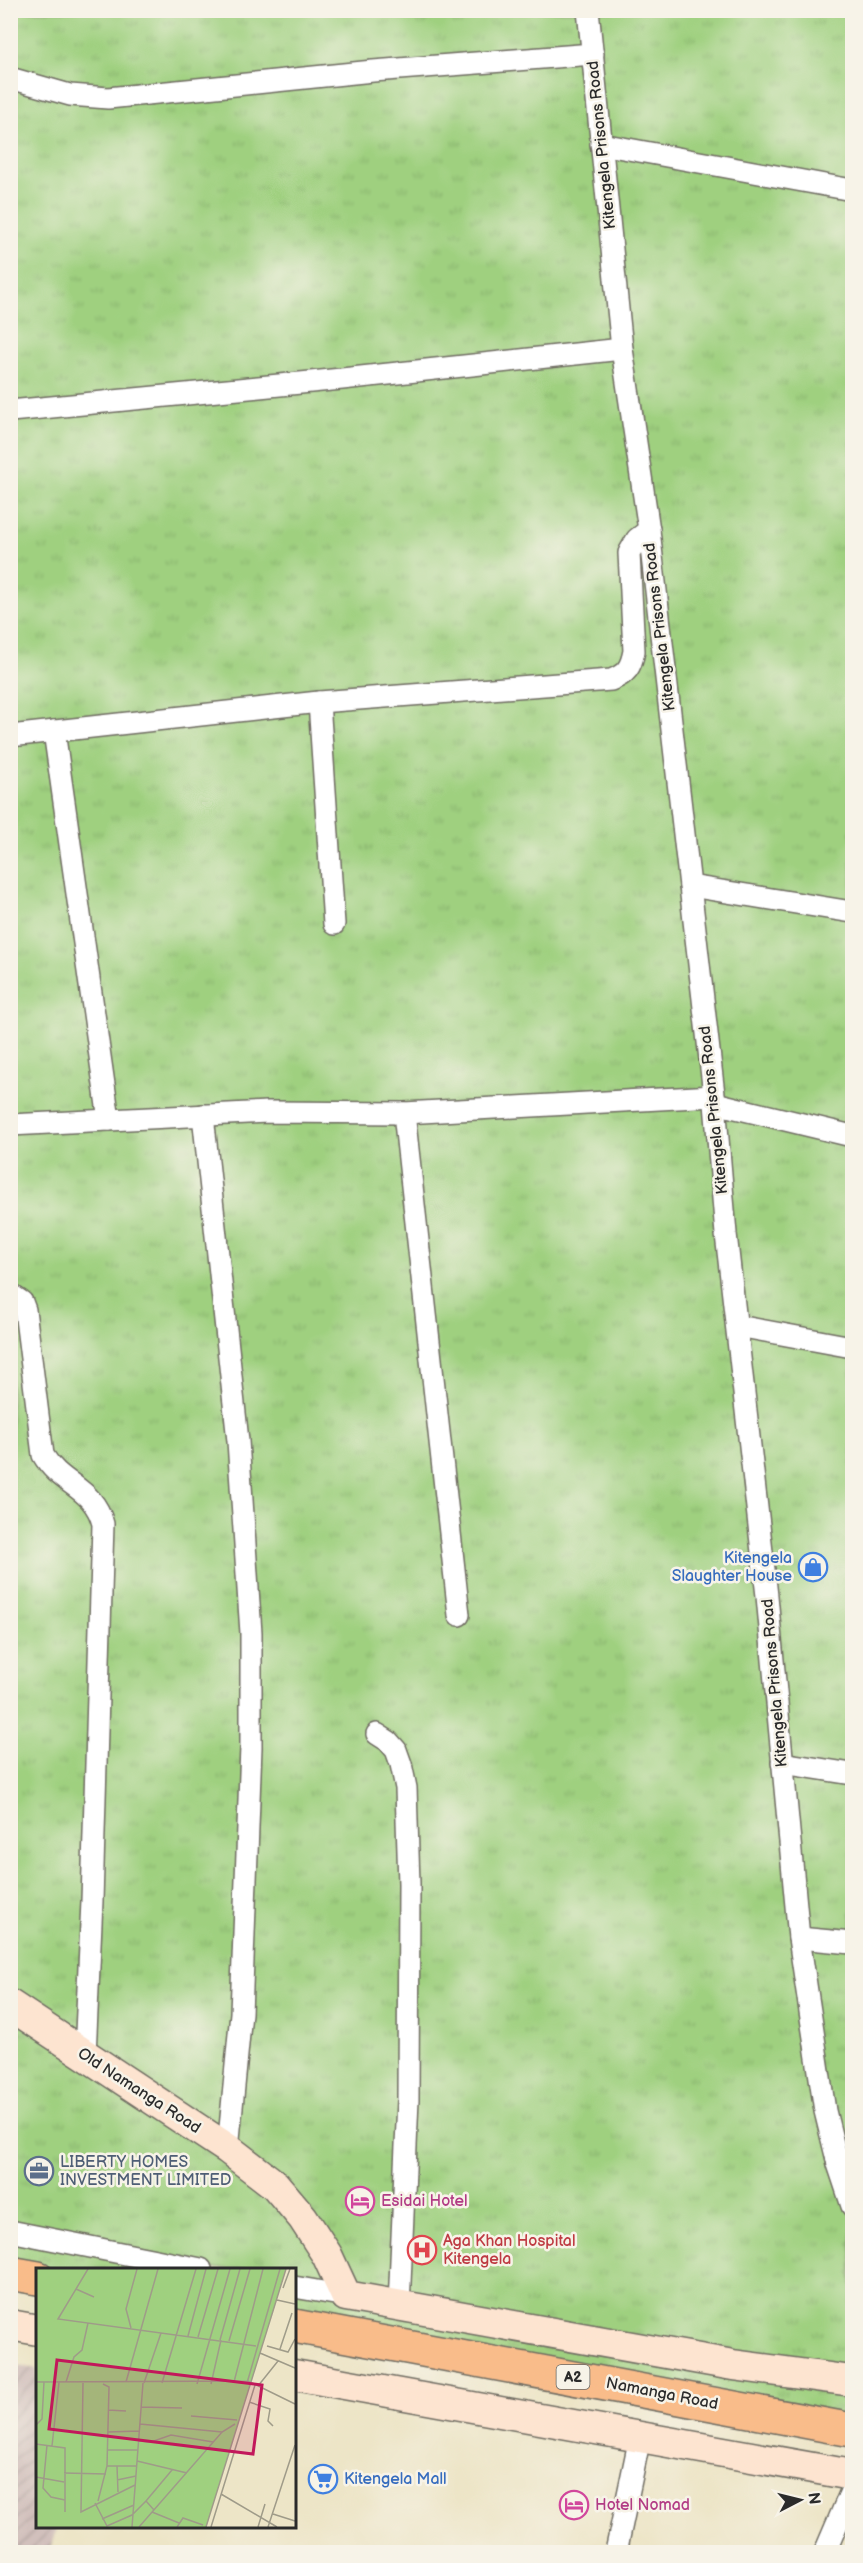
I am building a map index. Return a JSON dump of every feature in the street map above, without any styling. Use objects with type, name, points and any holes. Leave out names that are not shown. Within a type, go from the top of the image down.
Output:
[{"type":"highway","points":[[10,2273],[36,2278]]},
{"type":"highway","name":"Namanga Road","points":[[296,2325],[852,2430]]},
{"type":"street","name":"Kitengela Prisons Road","points":[[588,10],[622,349],[649,530],[714,1100],[726,1234],[767,1596],[799,1938],[825,2111],[838,2164],[852,2206]]},
{"type":"street","points":[[10,78],[70,95],[108,98],[373,71],[592,54]]},
{"type":"street","points":[[601,144],[852,190]]},
{"type":"street","points":[[10,411],[622,349]]},
{"type":"street","points":[[10,736],[320,702],[611,680],[628,671],[634,651],[629,553],[637,539],[649,530]]},
{"type":"street","points":[[320,702],[334,924]]},
{"type":"street","points":[[54,731],[109,1120]]},
{"type":"street","points":[[690,886],[852,912]]},
{"type":"street","points":[[10,1125],[268,1112],[404,1113],[714,1100],[852,1136]]},
{"type":"street","points":[[404,1113],[459,1615]]},
{"type":"street","points":[[203,1115],[238,1441],[251,1633],[251,1747],[241,2013],[228,2149]]},
{"type":"street","points":[[10,1294],[22,1302],[25,1310],[43,1455],[51,1468],[93,1500],[103,1524],[85,2055]]},
{"type":"street","points":[[738,1326],[852,1347]]},
{"type":"street","points":[[377,1734],[388,1740],[396,1750],[401,1764],[406,1788],[410,1884],[408,2100],[399,2306]]},
{"type":"street","points":[[782,1763],[852,1774]]},
{"type":"street","points":[[799,1938],[852,1943]]},
{"type":"street","name":"Old Namanga Road","points":[[10,2005],[228,2149],[275,2185],[303,2218],[327,2255],[346,2296]]},
{"type":"street","points":[[10,2231],[196,2268]]},
{"type":"street","points":[[296,2287],[733,2366],[852,2381]]},
{"type":"street","points":[[10,2325],[36,2330]]},
{"type":"street","points":[[296,2375],[852,2475]]},
{"type":"street","points":[[616,2553],[640,2437]]},
{"type":"street","points":[[825,2553],[847,2519],[852,2489]]},
{"type":"shaded area","points":[[11,2365],[36,2369],[36,2527],[57,2527],[49,2552],[11,2552]]},
{"type":"green space","points":[[10,11],[852,11],[852,2430],[296,2324],[296,2268],[36,2268],[11,2273]]},
{"type":"place","name":"Kitengela Slaughter House","points":[[813,1567]]},
{"type":"place","name":"LIBERTY HOMES INVESTMENT LIMITED","points":[[39,2171]]},
{"type":"place","name":"Esidai Hotel","points":[[360,2201]]},
{"type":"place","name":"Aga Khan Hospital Kitengela","points":[[422,2250]]},
{"type":"place","name":"Kitengela Mall","points":[[323,2479]]},
{"type":"place","name":"Hotel Nomad","points":[[574,2505]]}]
